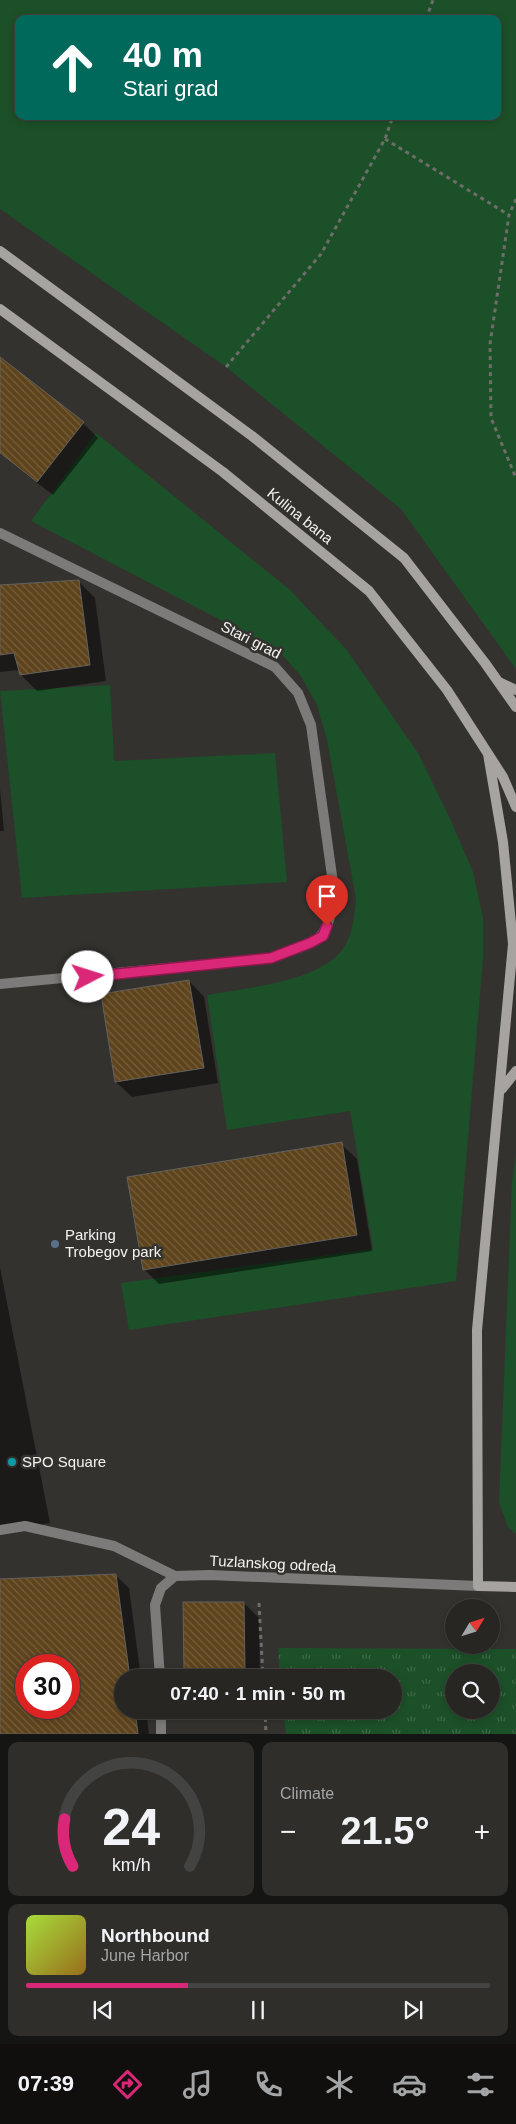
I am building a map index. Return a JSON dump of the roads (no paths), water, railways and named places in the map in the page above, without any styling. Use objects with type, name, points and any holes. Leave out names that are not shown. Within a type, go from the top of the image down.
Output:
[{"type":"main road","points":[[0,251],[252,436],[404,558],[516,707]]},
{"type":"main road","name":"Kulina bana","points":[[0,309],[223,472],[369,591],[447,690],[503,777],[516,807]]},
{"type":"main road","points":[[498,681],[516,690]]},
{"type":"main road","points":[[488,754],[502,842],[513,944],[477,1330],[478,1586],[516,1587]]},
{"type":"main road","points":[[500,1092],[510,1076],[516,1071]]},
{"type":"street","name":"Stari grad","points":[[0,532],[275,667],[298,693],[311,725],[334,890],[332,915],[323,936],[271,958],[0,984]]},
{"type":"street","points":[[0,1530],[25,1526],[114,1546],[175,1576],[161,1588],[155,1605],[159,1669]]},
{"type":"street","name":"Tuzlanskog odreda","points":[[175,1576],[210,1575],[478,1586]]},
{"type":"street","points":[[161,1719],[161,1734]]},
{"type":"place","name":"Parking Trobegov park","points":[[55,1244]]},
{"type":"place","name":"SPO Square","points":[[12,1462]]}]
